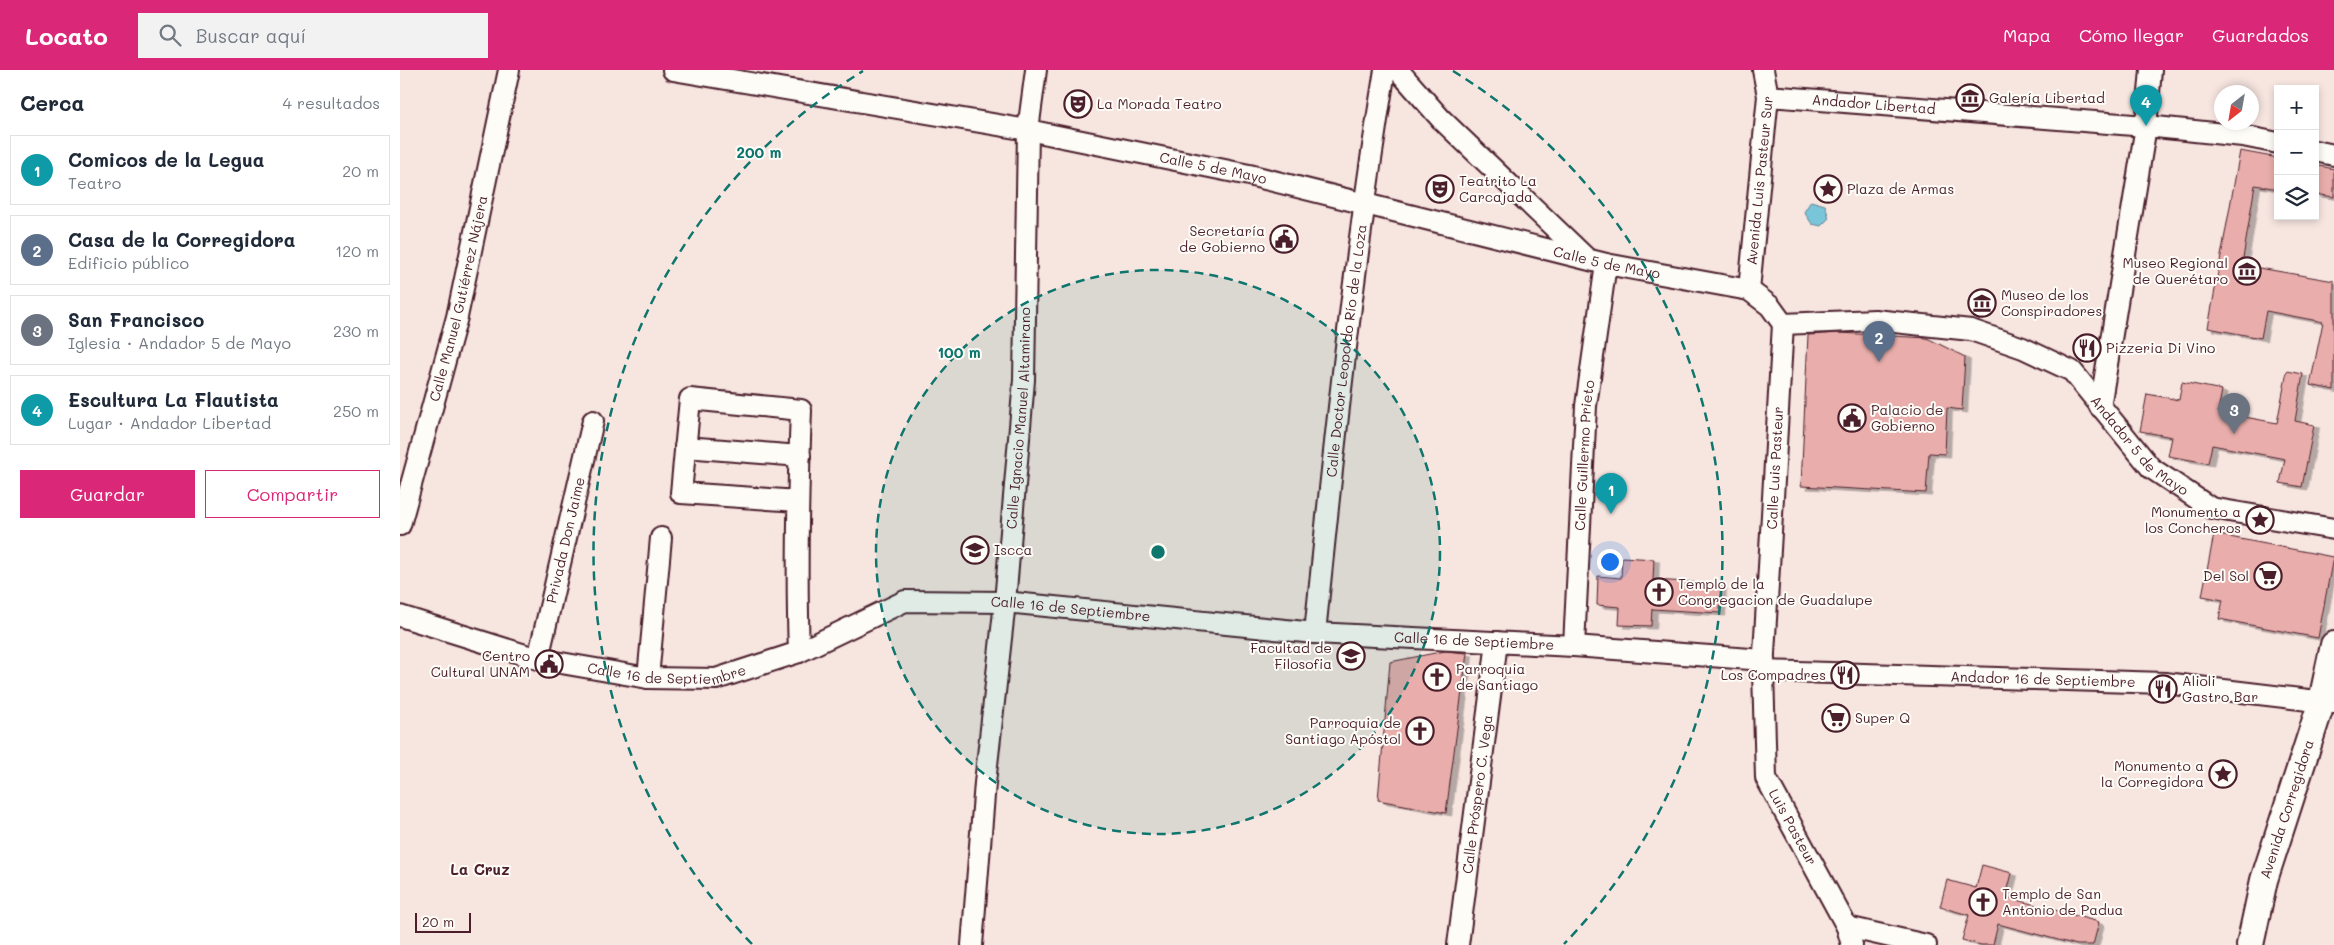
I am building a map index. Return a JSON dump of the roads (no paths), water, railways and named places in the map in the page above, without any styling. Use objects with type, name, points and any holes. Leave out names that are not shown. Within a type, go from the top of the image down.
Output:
[{"type":"main road","name":"Avenida Corregidora","points":[[2250,945],[2264,880],[2328,702],[2334,645]]},
{"type":"street","name":"Calle Manuel Gutiérrez Nájera","points":[[400,525],[457,317],[509,70]]},
{"type":"street","name":"Calle 5 de Mayo","points":[[673,70],[698,72],[1028,130],[1249,175],[1597,262],[1749,290]]},
{"type":"street","name":"Calle Ignacio Manuel Altamirano","points":[[972,945],[985,783],[1005,602],[1024,380],[1028,130],[1036,70]]},
{"type":"street","name":"Calle Doctor Leopoldo Río de la Loza","points":[[1315,633],[1336,426],[1363,203],[1385,70]]},
{"type":"street","points":[[1398,70],[1441,119],[1597,262]]},
{"type":"street","name":"Avenida Luis Pasteur Sur","points":[[1749,290],[1768,96],[1762,70]]},
{"type":"street","points":[[2100,407],[2146,126],[2151,70]]},
{"type":"street","name":"Andador Libertad","points":[[1768,96],[2146,126],[2243,136],[2274,142]]},
{"type":"street","points":[[2319,152],[2334,155]]},
{"type":"street","name":"Calle Guillermo Prieto","points":[[1574,646],[1586,406],[1597,262]]},
{"type":"street","points":[[1749,290],[1770,306],[1783,324]]},
{"type":"street","name":"Andador 5 de Mayo","points":[[1783,324],[1875,320],[1971,330],[2023,348],[2072,371],[2104,383]]},
{"type":"street","name":"Calle Luis Pasteur","points":[[1763,666],[1783,324]]},
{"type":"street","name":"Andador 5 de Mayo","points":[[2072,371],[2151,468],[2211,508],[2334,529]]},
{"type":"street","points":[[798,501],[681,494],[690,399],[801,410],[800,456],[798,501],[796,537],[799,652]]},
{"type":"street","name":"Privada Don Jaime","points":[[538,658],[593,421]]},
{"type":"street","points":[[685,448],[800,456]]},
{"type":"street","points":[[648,678],[661,538]]},
{"type":"street","name":"Calle 16 de Septiembre","points":[[400,616],[538,658],[648,678],[716,679],[799,652],[905,601],[1005,602],[1315,633],[1574,646],[1763,666]]},
{"type":"street","name":"Calle Próspero C. Vega","points":[[1458,945],[1497,642]]},
{"type":"street","name":"Andador 16 de Septiembre","points":[[1763,666],[2165,683],[2328,702]]},
{"type":"street","name":"Luis Pasteur","points":[[1763,666],[1766,778],[1849,936]]},
{"type":"street","points":[[1849,936],[1926,945]]},
{"type":"water","points":[[1811,201],[1825,205],[1829,218],[1821,226],[1812,224],[1804,212]]},
{"type":"place","name":"Galería Libertad","points":[[1970,98]]},
{"type":"place","name":"La Morada Teatro","points":[[1078,104]]},
{"type":"place","name":"Escultura La Flautista","points":[[2146,126]]},
{"type":"place","name":"Teatrito La Carcajada","points":[[1440,189]]},
{"type":"place","name":"Plaza de Armas","points":[[1828,189]]},
{"type":"place","name":"Secretaría de Gobierno","points":[[1284,239]]},
{"type":"place","name":"Museo Regional de Querétaro","points":[[2247,271]]},
{"type":"place","name":"Museo de los Conspiradores","points":[[1982,303]]},
{"type":"place","name":"Pizzeria Di Vino","points":[[2087,348]]},
{"type":"place","name":"Casa de la Corregidora","points":[[1879,362]]},
{"type":"place","name":"Palacio de Gobierno","points":[[1852,418]]},
{"type":"place","name":"San Francisco","points":[[2234,434]]},
{"type":"place","name":"Comicos de la Legua","points":[[1611,514]]},
{"type":"place","name":"Monumento a los Concheros","points":[[2260,520]]},
{"type":"place","name":"Iscca","points":[[975,550]]},
{"type":"place","name":"Del Sol","points":[[2268,576]]},
{"type":"place","name":"Templo de la Congregacion de Guadalupe","points":[[1659,592]]},
{"type":"place","name":"Facultad de Filosofia","points":[[1351,656]]},
{"type":"place","name":"Centro Cultural UNAM","points":[[549,664]]},
{"type":"place","name":"Los Compadres","points":[[1845,675]]},
{"type":"place","name":"Parroquia de Santiago","points":[[1437,677]]},
{"type":"place","name":"Alioli Gastro Bar","points":[[2163,689]]},
{"type":"place","name":"Super Q","points":[[1836,718]]},
{"type":"place","name":"Parroquia de Santiago Apóstol","points":[[1420,731]]},
{"type":"place","name":"Monumento a la Corregidora","points":[[2223,774]]},
{"type":"place","name":"Templo de San Antonio de Padua","points":[[1983,902]]},
{"type":"district","name":"La Cruz","points":[[480,870]]}]
